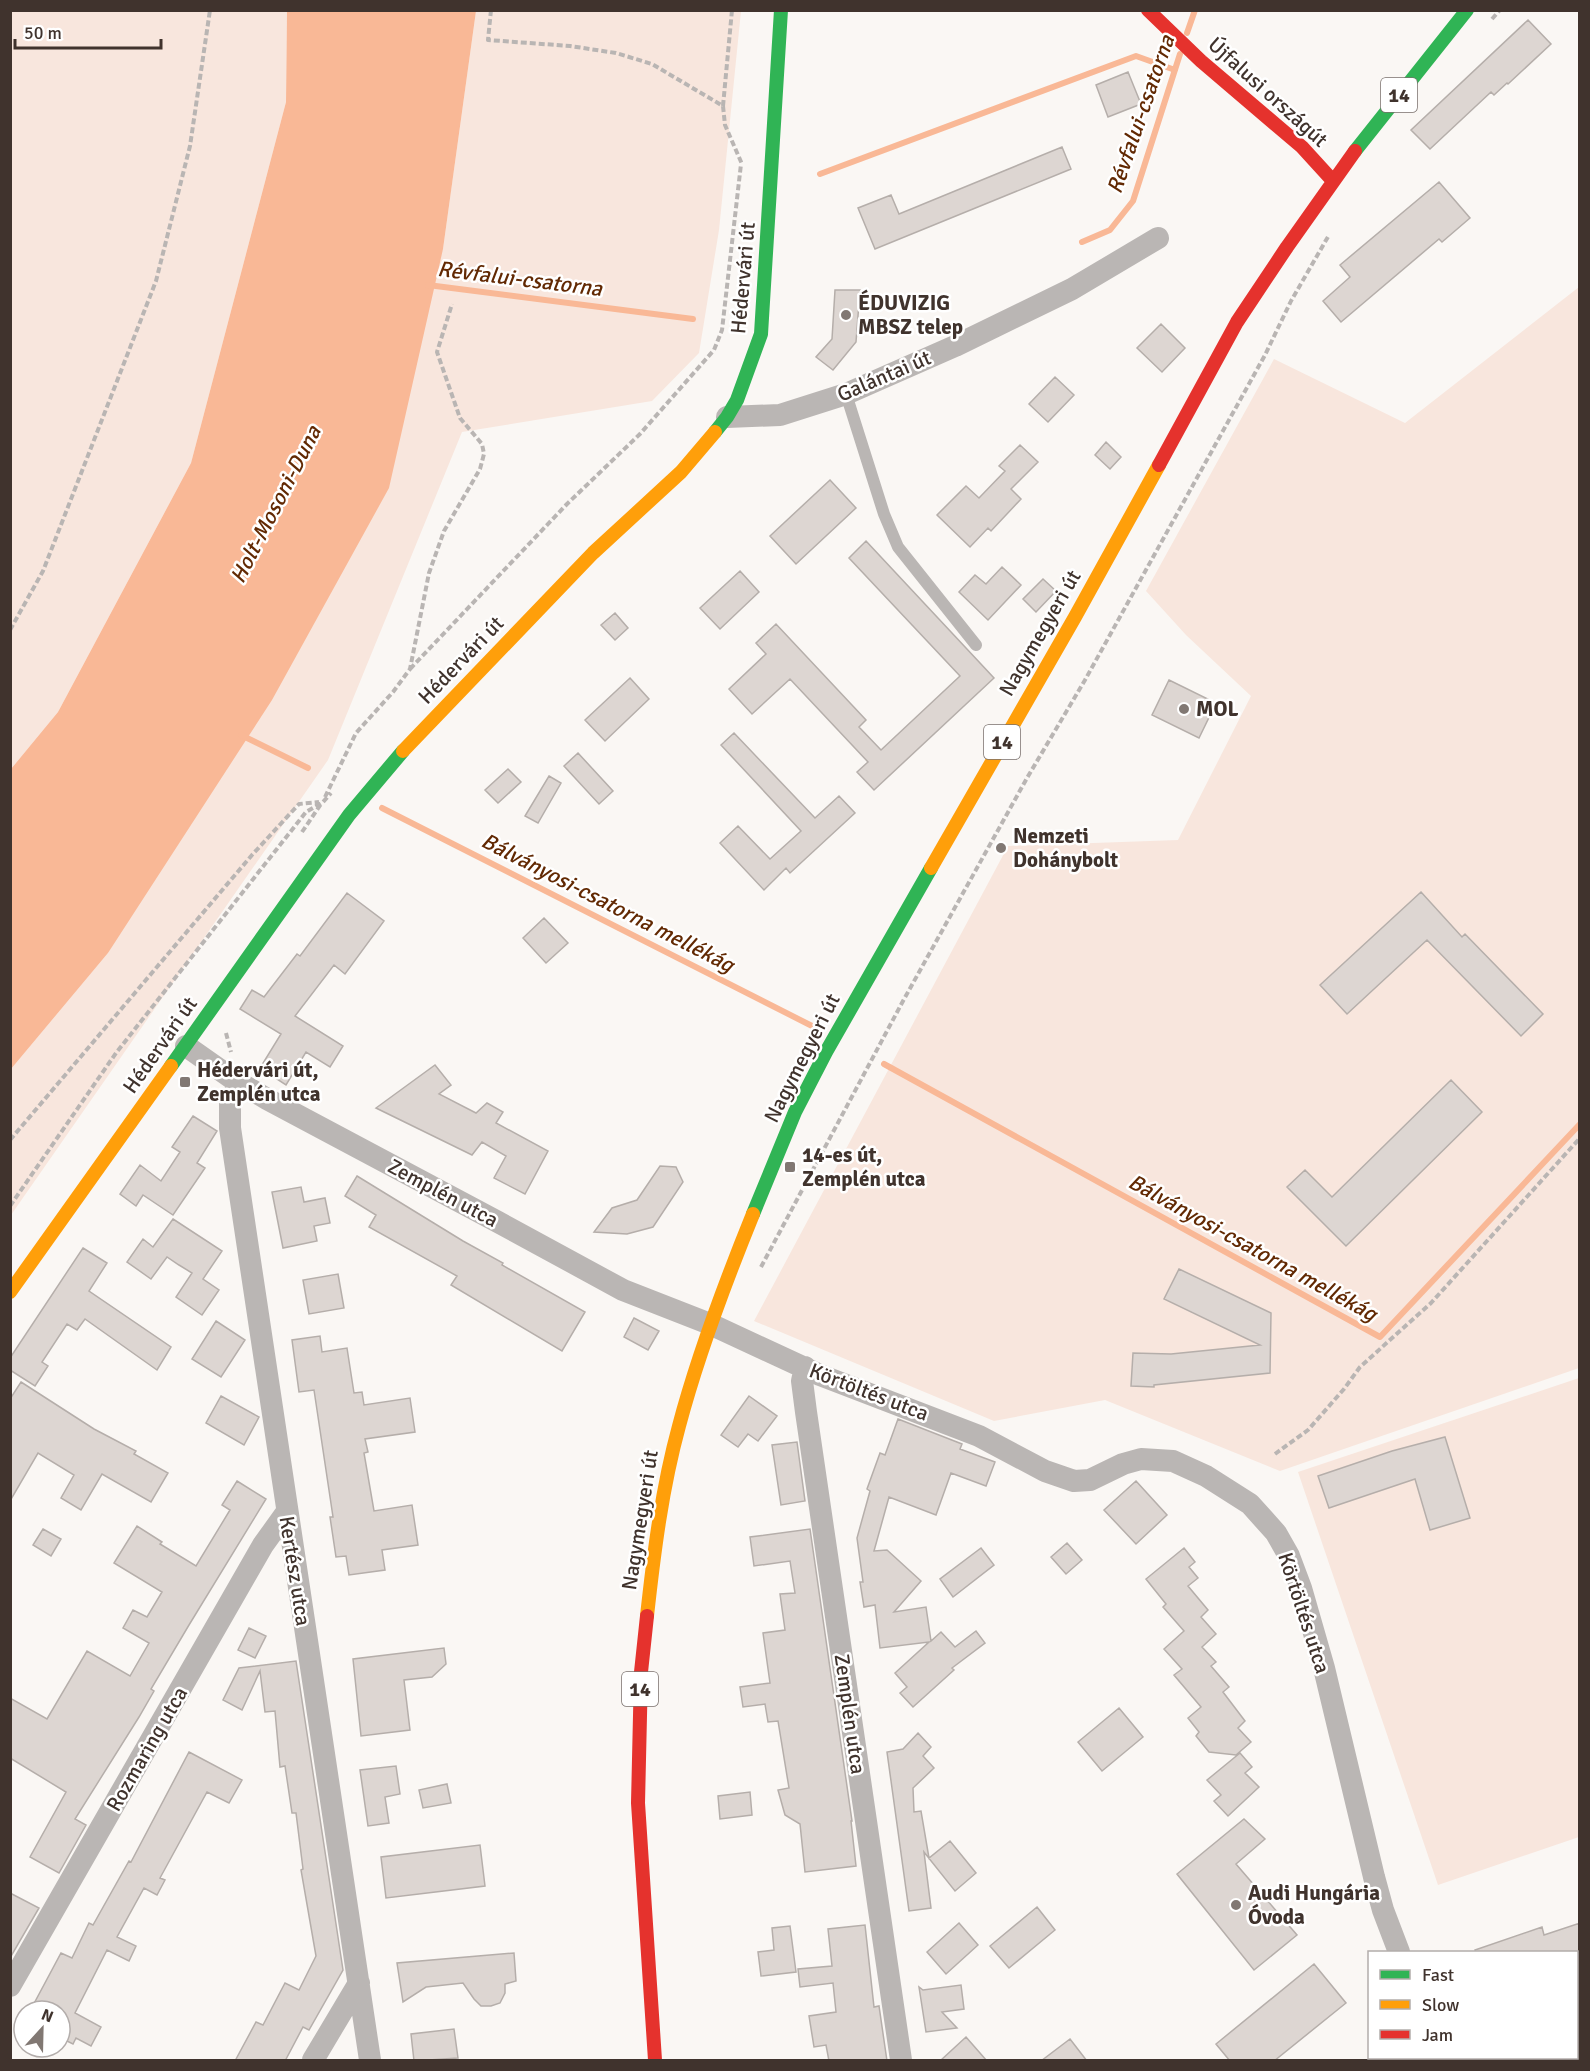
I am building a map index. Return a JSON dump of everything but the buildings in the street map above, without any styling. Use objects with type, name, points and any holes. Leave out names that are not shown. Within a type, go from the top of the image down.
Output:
[{"type":"main road","name":"Hédervári út","points":[[10,1292],[331,838],[398,756],[592,553],[681,472],[727,417],[737,400],[761,334],[781,10]]},
{"type":"main road","name":"Újfalusi országút","points":[[1148,10],[1201,61],[1302,147],[1333,180]]},
{"type":"main road","name":"14","points":[[1333,180],[1467,10]]},
{"type":"main road","name":"Nagymegyeri út","points":[[655,2061],[638,1803],[641,1672],[651,1576],[667,1477],[679,1425],[721,1292],[795,1112],[826,1052],[1075,617],[1237,322],[1333,180]]},
{"type":"street","name":"Galántai út","points":[[727,417],[780,415],[846,394],[955,346],[1072,289],[1158,238]]},
{"type":"street","name":"Zemplén utca","points":[[186,1046],[236,1081],[622,1290],[710,1324]]},
{"type":"street","name":"Kertész utca","points":[[236,1081],[230,1103],[230,1128],[286,1514],[370,2061]]},
{"type":"street","name":"Körtöltés utca","points":[[710,1324],[805,1367],[978,1436],[1060,1477],[1074,1481],[1090,1480],[1123,1464],[1141,1459],[1173,1461],[1206,1476],[1250,1504],[1276,1533],[1289,1556],[1301,1588],[1324,1668],[1377,1888],[1398,1951]]},
{"type":"street","name":"Zemplén utca","points":[[805,1367],[802,1381],[806,1412],[901,2061]]},
{"type":"street","name":"Rozmaring utca","points":[[10,1986],[263,1545],[286,1514]]},
{"type":"street","points":[[313,2061],[358,1983]]},
{"type":"lane","points":[[846,394],[884,514],[898,547],[976,645]]},
{"type":"path","points":[[10,630],[43,571],[156,281],[190,146],[210,10]]},
{"type":"path","points":[[491,10],[488,40],[570,46],[616,53],[652,64],[723,106]]},
{"type":"path","points":[[323,802],[356,733],[393,692],[410,669],[567,504],[640,434],[714,350],[722,330],[741,164],[725,125],[723,106],[732,10]]},
{"type":"path","points":[[759,1271],[903,1000],[1027,778],[1086,680],[1265,355],[1291,301],[1333,229]]},
{"type":"path","points":[[410,669],[420,613],[436,552],[444,531],[480,469],[484,454],[482,444],[460,418],[437,352],[452,303]]},
{"type":"path","points":[[10,1206],[116,1053],[306,812],[323,802],[339,784]]},
{"type":"path","points":[[10,1140],[252,855],[299,804],[323,802]]},
{"type":"path","points":[[214,1004],[224,1014],[236,1081]]},
{"type":"path","points":[[1275,1454],[1308,1430],[1360,1367],[1431,1303],[1580,1138]]},
{"type":"shaded area","points":[[10,11],[287,11],[286,102],[191,463],[58,712],[11,769]]},
{"type":"shaded area","points":[[476,11],[741,11],[719,230],[699,353],[652,401],[462,432],[328,760],[11,1215],[11,1069],[108,953],[443,249]]},
{"type":"shaded area","points":[[1579,287],[1579,1368],[1280,1471],[1105,1400],[994,1421],[754,1321],[1008,846],[1178,840],[1251,696],[1186,635],[1146,591],[1274,359],[1405,423]]},
{"type":"shaded area","points":[[1579,1378],[1579,1837],[1438,1885],[1298,1472]]},
{"type":"water","name":"Holt-Mosoni-Duna","points":[[287,11],[476,11],[443,249],[389,488],[272,700],[108,953],[11,1069],[11,769],[58,712],[191,463],[286,102]]},
{"type":"waterway","name":"Révfalui-csatorna","points":[[1187,33],[1195,10]]},
{"type":"waterway","name":"Révfalui-csatorna","points":[[1082,242],[1110,230],[1133,201],[1180,54]]},
{"type":"waterway","points":[[820,174],[1136,56],[1175,70]]},
{"type":"waterway","name":"Révfalui-csatorna","points":[[428,285],[693,319]]},
{"type":"waterway","name":"Bálványosi-csatorna mellékág","points":[[241,735],[308,768]]},
{"type":"waterway","name":"Bálványosi-csatorna mellékág","points":[[382,808],[818,1029]]},
{"type":"waterway","name":"Bálványosi-csatorna mellékág","points":[[884,1064],[1380,1337],[1580,1124]]},
{"type":"traffic: fast","points":[[715,432],[737,400],[761,334],[781,10]]},
{"type":"traffic: fast","points":[[1355,151],[1467,10]]},
{"type":"traffic: fast","points":[[171,1066],[349,815],[403,751]]},
{"type":"traffic: fast","points":[[753,1214],[795,1112],[826,1052],[931,868]]},
{"type":"traffic: slow","points":[[403,751],[593,553],[681,472],[715,432]]},
{"type":"traffic: slow","points":[[931,868],[1159,465]]},
{"type":"traffic: slow","points":[[10,1292],[171,1066]]},
{"type":"traffic: slow","points":[[647,1616],[663,1496],[679,1426],[713,1319],[753,1214]]},
{"type":"traffic: jam","points":[[1148,10],[1201,61],[1302,147],[1333,181]]},
{"type":"traffic: jam","points":[[1159,465],[1237,322],[1355,151]]},
{"type":"traffic: jam","points":[[647,1616],[641,1672],[638,1803],[655,2060]]},
{"type":"place","name":"ÉDUVIZIG MBSZ telep","points":[[846,315]]},
{"type":"place","name":"MOL","points":[[1184,709]]},
{"type":"place","name":"Nemzeti Dohánybolt","points":[[1001,848]]},
{"type":"place","name":"Hédervári út, Zemplén utca","points":[[185,1082]]},
{"type":"place","name":"14-es út, Zemplén utca","points":[[790,1167]]},
{"type":"place","name":"Audi Hungária Óvoda","points":[[1236,1905]]}]
